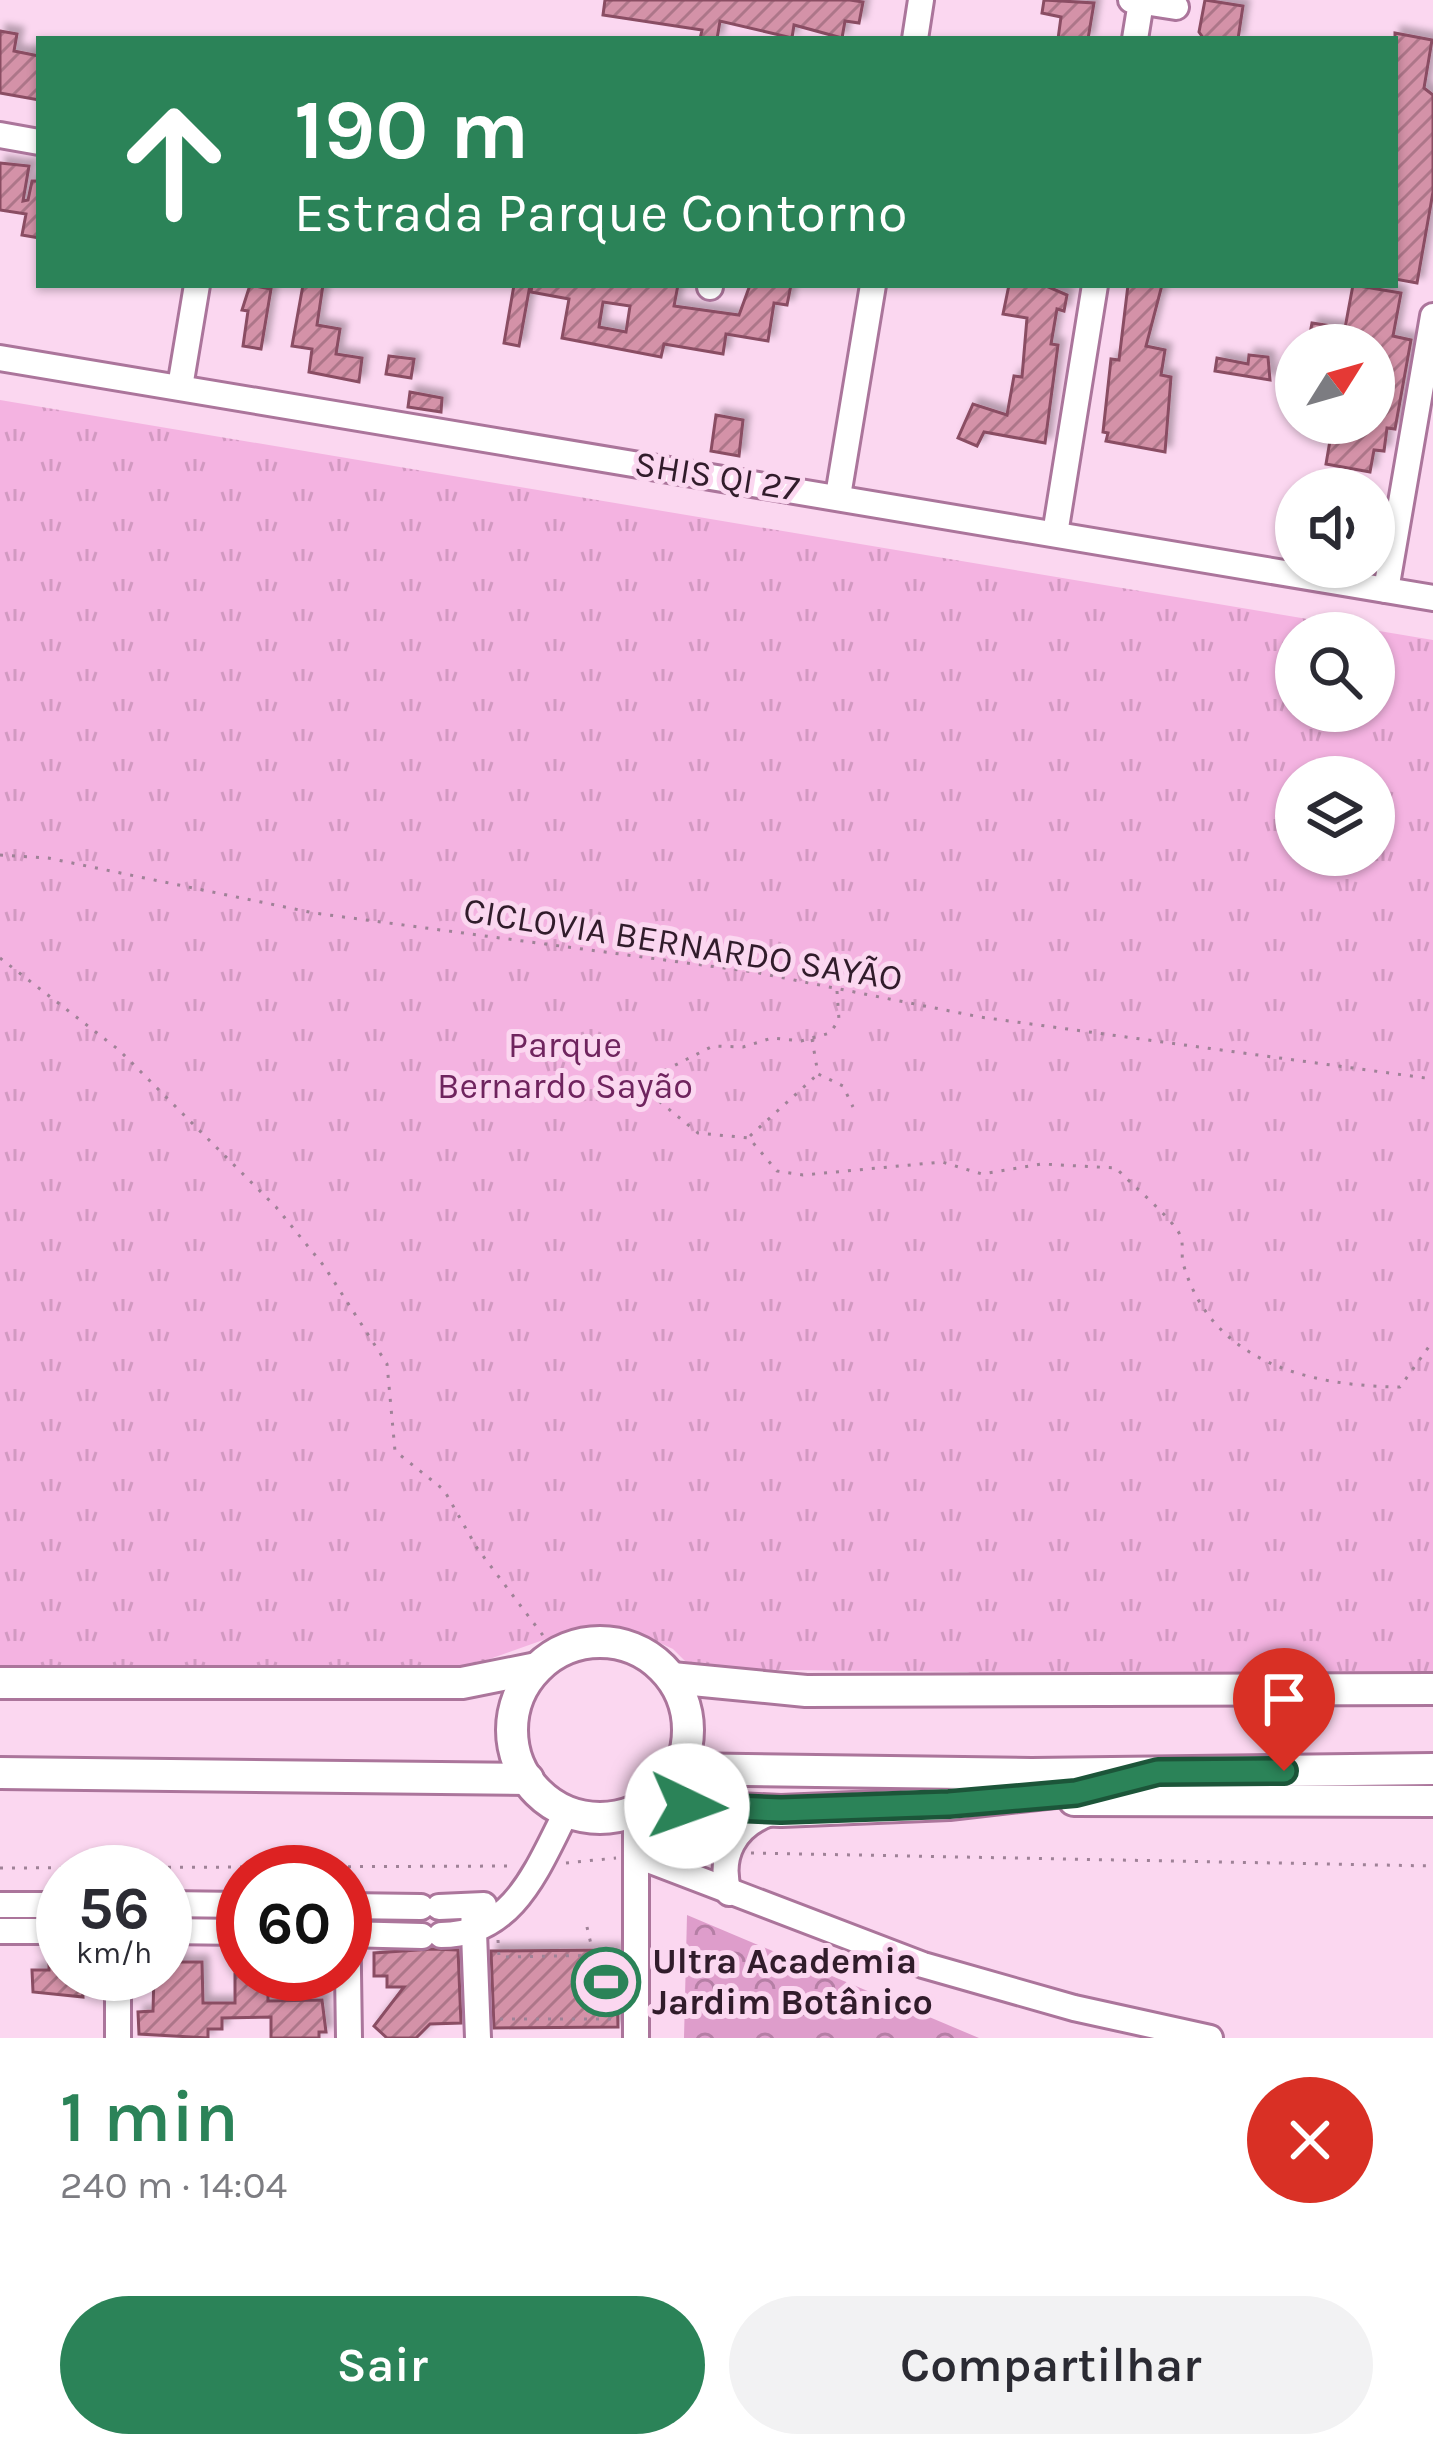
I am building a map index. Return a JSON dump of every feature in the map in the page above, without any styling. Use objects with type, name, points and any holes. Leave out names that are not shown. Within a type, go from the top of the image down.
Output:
[{"type":"main road","points":[[0,1683],[462,1683],[610,1642],[644,1654],[671,1678],[688,1723],[679,1769],[657,1798],[636,1810],[602,1818],[567,1811],[528,1779],[515,1749],[513,1719],[522,1690],[547,1661]]},
{"type":"main road","points":[[671,1678],[806,1691],[1433,1689]]},
{"type":"main road","points":[[679,1769],[1433,1769]]},
{"type":"main road","points":[[638,1849],[650,1821],[672,1806],[781,1810],[1008,1799],[1076,1793],[1158,1772]]},
{"type":"main road","points":[[0,1773],[528,1779]]},
{"type":"main road","points":[[1008,1799],[1433,1801]]},
{"type":"street","points":[[916,36],[922,0]]},
{"type":"street","points":[[1135,36],[1136,1],[1176,7]]},
{"type":"street","points":[[0,135],[36,141]]},
{"type":"street","points":[[180,387],[196,288]]},
{"type":"street","points":[[838,496],[873,288]]},
{"type":"street","points":[[1054,534],[1095,288]]},
{"type":"street","points":[[1386,590],[1433,316]]},
{"type":"street","name":"SHIS QI 27","points":[[0,358],[1433,598]]},
{"type":"street","points":[[636,1810],[636,2038]]},
{"type":"street","points":[[729,1893],[723,1871],[726,1853],[750,1822],[781,1810]]},
{"type":"street","points":[[372,1934],[431,1935],[481,1921],[516,1902],[567,1811]]},
{"type":"street","points":[[638,1849],[729,1893],[922,1965],[1074,2008],[1210,2038]]},
{"type":"street","points":[[0,1905],[36,1905]]},
{"type":"street","points":[[372,1906],[430,1907],[481,1921]]},
{"type":"street","points":[[481,1921],[486,2029]]},
{"type":"street","points":[[0,1931],[36,1931]]},
{"type":"street","points":[[118,2001],[118,2038]]},
{"type":"street","points":[[348,2001],[349,2038]]},
{"type":"path","name":"CICLOVIA BERNARDO SAYÃO","points":[[0,855],[48,858],[314,913],[754,972],[980,1018],[1433,1079]]},
{"type":"path","points":[[0,958],[119,1050],[276,1207],[312,1251],[387,1364],[395,1450],[444,1490],[547,1661]]},
{"type":"path","points":[[837,991],[839,1020],[830,1033],[713,1046],[638,1084],[698,1133],[749,1138],[777,1171],[803,1175],[942,1162],[982,1174],[1042,1164],[1116,1168],[1180,1234],[1183,1263],[1215,1323],[1256,1360],[1286,1373],[1354,1387],[1400,1388],[1433,1341]]},
{"type":"path","points":[[812,1038],[818,1074]]},
{"type":"path","points":[[818,1074],[843,1086],[853,1107]]},
{"type":"path","points":[[749,1138],[818,1074]]},
{"type":"path","points":[[0,1868],[540,1865],[638,1849]]},
{"type":"path","points":[[726,1853],[1433,1867]]},
{"type":"path","points":[[481,1921],[496,1957],[621,1954]]},
{"type":"path","points":[[587,1927],[593,1955]]},
{"type":"path","points":[[486,2029],[615,2020],[615,1999]]},
{"type":"green space","name":"Parque Bernardo Sayão","points":[[0,400],[1275,614],[1275,732],[1395,732],[1395,634],[1433,640],[1433,1686],[995,1690],[968,1672],[693,1669],[673,1649],[627,1628],[574,1629],[448,1674],[0,1671]]},
{"type":"green space","points":[[687,1915],[979,2038],[684,2038]]},
{"type":"building","points":[[605,0],[863,2],[859,23],[845,21],[842,36],[794,25],[792,36],[784,36],[720,21],[718,36],[701,36],[702,30],[603,15]]},
{"type":"building","points":[[1044,0],[1094,3],[1088,36],[1058,36],[1061,17],[1042,13]]},
{"type":"building","points":[[1205,0],[1243,6],[1238,36],[1202,36]]},
{"type":"building","points":[[0,31],[17,34],[14,51],[36,55],[36,99],[0,93]]},
{"type":"building","points":[[1395,36],[1432,40],[1424,88],[1433,95],[1433,192],[1417,283],[1398,280]]},
{"type":"building","points":[[0,163],[29,166],[23,201],[28,200],[32,181],[36,181],[36,237],[22,235],[26,214],[0,210]]},
{"type":"building","points":[[249,288],[271,289],[261,349],[243,346],[248,311],[242,310]]},
{"type":"building","points":[[302,288],[323,288],[317,325],[340,329],[336,354],[362,358],[359,382],[309,372],[312,349],[292,346]]},
{"type":"building","points":[[513,288],[529,288],[519,346],[504,343]]},
{"type":"building","points":[[532,288],[677,288],[674,306],[739,315],[749,288],[790,288],[787,305],[774,303],[768,341],[726,334],[723,354],[664,344],[661,357],[562,338],[569,299],[531,292]],"holes":[[[603,302],[630,306],[626,332],[599,327]]]},
{"type":"building","points":[[1008,288],[1051,288],[1067,295],[1064,311],[1057,309],[1051,344],[1058,345],[1045,443],[984,432],[977,446],[958,438],[973,404],[1007,415],[1014,376],[1022,377],[1027,318],[1003,314]]},
{"type":"building","points":[[1128,288],[1161,288],[1146,346],[1165,350],[1161,375],[1171,377],[1165,452],[1106,441],[1111,359],[1119,360]]},
{"type":"building","points":[[1352,288],[1401,293],[1395,325],[1346,324]]},
{"type":"building","points":[[1395,336],[1411,340],[1395,429]]},
{"type":"building","points":[[1249,355],[1268,357],[1270,380],[1215,371],[1217,358],[1248,364]]},
{"type":"building","points":[[389,356],[414,359],[411,378],[386,374]]},
{"type":"building","points":[[410,392],[442,398],[441,412],[408,407]]},
{"type":"building","points":[[716,415],[743,420],[739,456],[711,451]]},
{"type":"building","points":[[1329,444],[1385,444],[1384,451],[1374,450],[1371,468],[1326,464]]},
{"type":"building","points":[[458,1950],[461,2023],[430,2024],[416,2038],[387,2038],[374,2026],[404,1987],[387,1987],[387,1976],[374,1976],[374,1953]]},
{"type":"building","points":[[616,1950],[618,2027],[494,2028],[491,1951]]},
{"type":"building","points":[[192,1962],[202,1962],[203,2003],[322,2001],[326,2032],[319,2032],[319,2038],[271,2038],[271,2017],[222,2018],[222,2029],[208,2029],[208,2038],[139,2034],[138,2012],[153,2011],[153,2001],[192,2001]]},
{"type":"place","name":"Ultra Academia Jardim Botânico","points":[[606,1982]]},
{"type":"route","points":[[687,1806],[781,1810],[949,1804],[1076,1793],[1158,1772],[1284,1771]]}]
